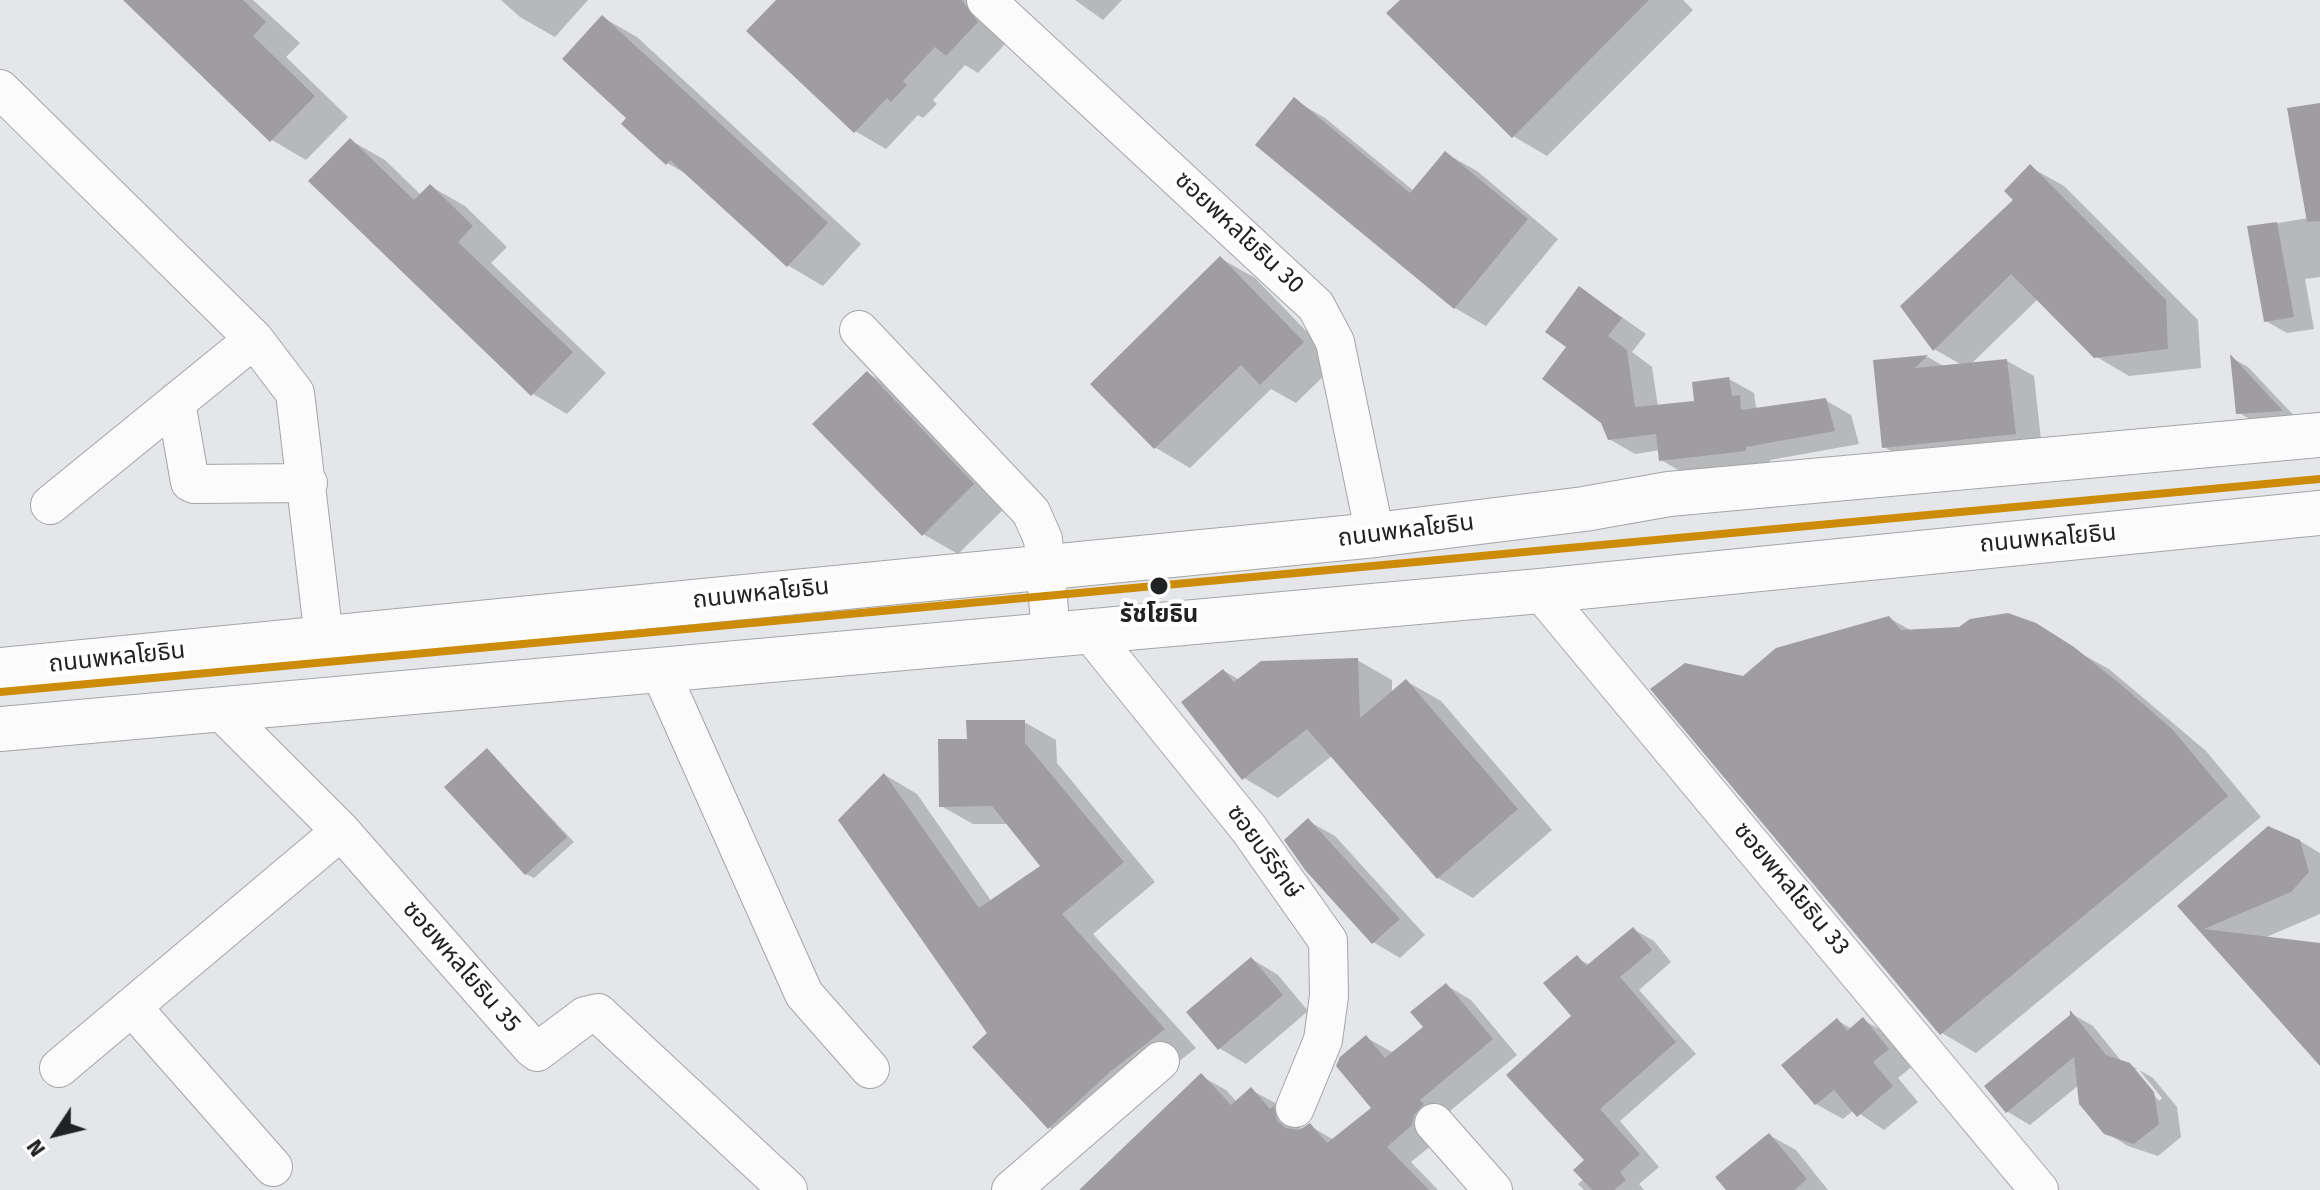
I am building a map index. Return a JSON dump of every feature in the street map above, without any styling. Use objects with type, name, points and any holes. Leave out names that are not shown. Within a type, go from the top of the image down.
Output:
[{"type":"main road","name":"ถนนพหลโยธิน","points":[[0,670],[1375,535],[1522,517],[1669,494],[2320,435]]},
{"type":"main road","name":"ถนนพหลโยธิน","points":[[1489,595],[1540,561],[1841,516],[2320,458]]},
{"type":"main road","name":"ถนนพหลโยธิน","points":[[1522,517],[1571,526],[1841,516],[2320,490]]},
{"type":"main road","name":"ถนนพหลโยธิน","points":[[0,729],[1540,591],[2320,513]]},
{"type":"street","name":"ซอยพหลโยธิน 30","points":[[986,0],[1316,306],[1335,342],[1375,535]]},
{"type":"street","points":[[0,89],[254,339],[299,401],[324,638]]},
{"type":"street","points":[[859,330],[1031,512],[1043,539],[1044,568],[1069,632]]},
{"type":"street","points":[[50,505],[254,339]]},
{"type":"street","points":[[176,402],[190,482],[308,483]]},
{"type":"street","name":"ซอยพหลโยธิน 33","points":[[1540,591],[2039,1190]]},
{"type":"street","name":"ซอยบริรักษ์","points":[[1069,632],[1249,829],[1328,941],[1329,996],[1323,1040],[1295,1108]]},
{"type":"street","points":[[660,671],[804,994],[870,1069]]},
{"type":"street","name":"ซอยพหลโยธิน 35","points":[[220,710],[341,831],[532,1048],[537,1052],[585,1016],[598,1013],[788,1190]]},
{"type":"street","points":[[59,1068],[341,831]]},
{"type":"street","points":[[132,1007],[273,1167]]},
{"type":"street","points":[[1011,1190],[1160,1061]]},
{"type":"street","points":[[1434,1123],[1493,1190]]},
{"type":"building","points":[[123,0],[243,0],[266,22],[253,36],[315,96],[270,142]]},
{"type":"building","points":[[776,0],[962,0],[978,22],[946,56],[935,47],[903,81],[907,85],[891,102],[887,98],[854,133],[746,31]]},
{"type":"building","points":[[1400,0],[1649,0],[1512,138],[1386,13]]},
{"type":"building","points":[[602,15],[828,223],[787,267],[670,160],[666,165],[621,124],[626,118],[562,59]]},
{"type":"building","points":[[1294,97],[1410,193],[1445,151],[1528,219],[1454,309],[1255,145]]},
{"type":"building","points":[[2320,103],[2320,221],[2307,222],[2287,108]]},
{"type":"building","points":[[350,138],[414,200],[430,184],[473,226],[458,242],[573,352],[531,396],[308,181]]},
{"type":"building","points":[[2030,164],[2166,300],[2168,349],[2094,358],[2011,274],[1933,351],[1900,306],[2013,200],[2004,191]]},
{"type":"building","points":[[2277,222],[2294,317],[2264,322],[2247,226]]},
{"type":"building","points":[[1220,256],[1304,342],[1260,385],[1241,365],[1154,449],[1090,384]]},
{"type":"building","points":[[1579,286],[1622,318],[1608,336],[1627,350],[1635,407],[1694,401],[1692,382],[1729,377],[1732,396],[1740,395],[1741,410],[1826,398],[1835,431],[1746,447],[1746,451],[1659,461],[1656,434],[1608,440],[1601,423],[1542,379],[1566,347],[1545,332]]},
{"type":"building","points":[[2230,354],[2283,411],[2236,414]]},
{"type":"building","points":[[1928,355],[1915,368],[2007,359],[2016,434],[1882,448],[1873,360]]},
{"type":"building","points":[[867,371],[974,484],[922,536],[812,424]]},
{"type":"building","points":[[2008,613],[2036,623],[2074,647],[2119,683],[2172,729],[2228,796],[1940,1035],[1650,689],[1685,663],[1743,676],[1776,648],[1889,616],[1901,630],[1959,627],[1970,619]]},
{"type":"building","points":[[1358,658],[1360,718],[1406,679],[1518,809],[1437,879],[1307,729],[1242,780],[1181,702],[1223,669],[1234,682],[1261,661]]},
{"type":"building","points":[[966,720],[1025,720],[1025,743],[1124,862],[1062,914],[1165,1029],[1111,1071],[1048,1129],[972,1047],[987,1033],[838,820],[884,773],[979,908],[1040,866],[992,806],[939,807],[938,739],[967,739]]},
{"type":"building","points":[[487,748],[567,837],[525,875],[444,787]]},
{"type":"building","points":[[1308,818],[1400,919],[1372,944],[1305,870],[1284,840]]},
{"type":"building","points":[[2268,826],[2300,840],[2309,872],[2291,892],[2204,929],[2320,943],[2320,1066],[2177,906]]},
{"type":"building","points":[[1633,927],[1652,950],[1620,977],[1676,1042],[1600,1109],[1640,1154],[1620,1172],[1626,1180],[1614,1190],[1592,1190],[1573,1170],[1584,1160],[1506,1075],[1571,1016],[1543,983],[1577,955],[1586,966]]},
{"type":"building","points":[[1251,957],[1283,995],[1218,1050],[1186,1012]]},
{"type":"building","points":[[1446,983],[1493,1039],[1420,1100],[1424,1104],[1414,1115],[1412,1125],[1387,1147],[1429,1190],[1079,1190],[1201,1073],[1231,1105],[1251,1087],[1270,1109],[1274,1106],[1277,1121],[1286,1128],[1299,1130],[1310,1123],[1327,1143],[1371,1108],[1336,1066],[1340,1057],[1366,1035],[1385,1058],[1423,1027],[1410,1012]]},
{"type":"building","points":[[2070,1010],[2106,1055],[2130,1063],[2154,1092],[2159,1124],[2134,1144],[2104,1134],[2079,1104],[2074,1057],[2006,1113],[1984,1086],[2070,1015]]},
{"type":"building","points":[[1863,1017],[1889,1049],[1873,1062],[1893,1086],[1857,1117],[1834,1090],[1815,1105],[1781,1065],[1837,1018],[1847,1031]]},
{"type":"building","points":[[1769,1133],[1807,1179],[1795,1190],[1726,1190],[1715,1177]]},
{"type":"transit line","points":[[0,692],[2320,479]]},
{"type":"place","name":"รัชโยธิน","points":[[1159,586]]}]
